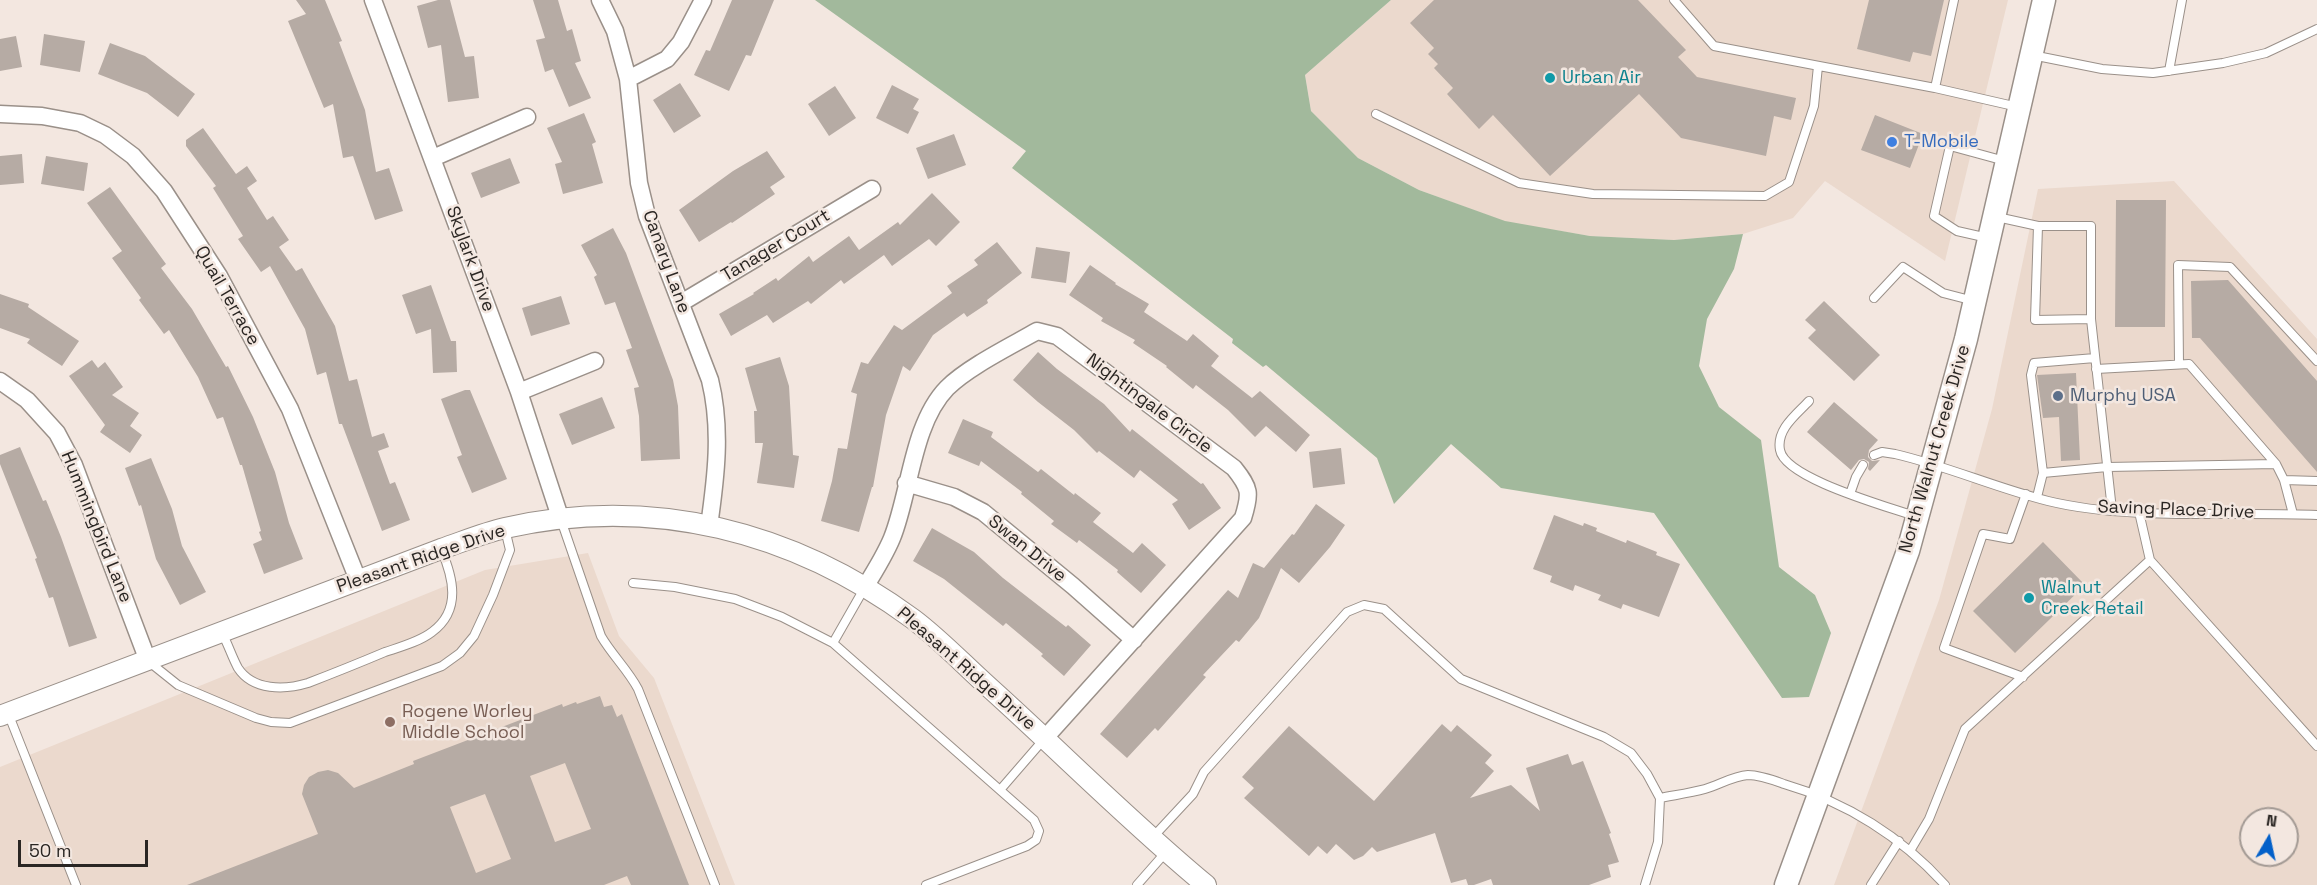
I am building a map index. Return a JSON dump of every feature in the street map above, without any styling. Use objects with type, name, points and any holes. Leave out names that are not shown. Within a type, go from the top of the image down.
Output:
[{"type":"main road","name":"North Walnut Creek Drive","points":[[1786,885],[1908,551],[1974,301],[2044,0]]},
{"type":"street","name":"Skylark Drive","points":[[373,0],[519,392],[561,520]]},
{"type":"street","name":"Canary Lane","points":[[600,0],[615,31],[628,79],[639,183],[647,216],[710,380],[715,401],[718,450],[709,526]]},
{"type":"street","points":[[628,79],[667,59],[681,42],[703,0]]},
{"type":"street","name":"Quail Terrace","points":[[0,114],[42,116],[80,123],[105,135],[133,156],[164,191],[219,276],[290,408],[358,580]]},
{"type":"street","points":[[433,158],[527,117]]},
{"type":"street","name":"Tanager Court","points":[[681,303],[872,189]]},
{"type":"street","name":"Nightingale Circle","points":[[866,587],[892,537],[906,483],[926,424],[947,387],[985,360],[1037,331],[1058,336],[1234,468],[1247,485],[1248,502],[1243,518],[1045,738]]},
{"type":"street","points":[[519,392],[595,361]]},
{"type":"street","name":"Hummingbird Lane","points":[[0,381],[27,400],[57,434],[74,465],[148,661]]},
{"type":"street","name":"Swan Drive","points":[[906,483],[954,497],[983,512],[1134,640]]},
{"type":"street","name":"Pleasant Ridge Drive","points":[[4,714],[441,549],[505,528],[561,520],[623,516],[661,518],[753,536],[812,558],[866,587],[915,621],[1045,738],[1151,839],[1206,885]]},
{"type":"lane","points":[[1674,0],[1714,46],[1935,88],[2019,107]]},
{"type":"lane","points":[[1935,88],[1954,0]]},
{"type":"lane","points":[[2169,71],[2182,0]]},
{"type":"lane","points":[[2030,55],[2102,69],[2153,73],[2223,63],[2266,53],[2317,30]]},
{"type":"lane","points":[[1376,114],[1519,183],[1593,194],[1765,196],[1789,182],[1814,106],[1818,66]]},
{"type":"lane","points":[[2006,161],[1950,146],[1934,216],[1957,231],[1991,227],[2091,226],[2091,319],[2112,510]]},
{"type":"lane","points":[[2038,226],[2035,320],[2091,319]]},
{"type":"lane","points":[[2179,364],[2178,265],[2230,267],[2317,361]]},
{"type":"lane","points":[[1874,298],[1903,267],[1943,293],[1974,301]]},
{"type":"lane","points":[[2037,497],[2043,473],[2031,375],[2034,363],[2095,358]]},
{"type":"lane","points":[[2096,369],[2189,364],[2276,464],[2284,480],[2293,514]]},
{"type":"lane","points":[[1809,401],[1785,426],[1780,440],[1780,451],[1786,463],[1830,488],[1917,518]]},
{"type":"lane","name":"Saving Place Drive","points":[[1874,455],[1882,452],[1895,453],[2048,501],[2112,510],[2317,515]]},
{"type":"lane","points":[[2043,473],[2107,467],[2276,464]]},
{"type":"lane","points":[[1850,494],[1863,465]]},
{"type":"lane","points":[[2284,480],[2317,481]]},
{"type":"lane","points":[[2023,676],[1944,648],[1983,534],[2010,539],[2026,494]]},
{"type":"lane","points":[[2139,512],[2150,560],[2317,746]]},
{"type":"lane","points":[[561,520],[601,636],[610,653],[632,676],[638,689],[715,885]]},
{"type":"lane","points":[[148,661],[178,685],[256,718],[290,723],[442,666],[460,653],[474,636],[510,550],[505,528]]},
{"type":"lane","points":[[222,633],[239,669],[259,683],[282,688],[308,683],[422,638],[440,624],[451,602],[453,586],[450,570],[441,549]]},
{"type":"lane","points":[[1910,851],[1929,819],[1965,729],[2150,560]]},
{"type":"lane","points":[[633,583],[675,587],[735,599],[782,617],[833,643],[1034,820],[1039,831],[1036,840],[1027,846],[926,885]]},
{"type":"lane","points":[[833,643],[866,587]]},
{"type":"lane","points":[[1151,839],[1193,794],[1204,772],[1347,612],[1364,604],[1384,609],[1461,679],[1604,737],[1631,753],[1647,774],[1660,798],[1658,842],[1645,885]]},
{"type":"lane","points":[[4,714],[76,885]]},
{"type":"lane","points":[[1000,790],[1045,738]]},
{"type":"lane","points":[[1660,798],[1705,789],[1749,775],[1760,776],[1818,794],[1859,815],[1899,841],[1927,864],[1945,885]]},
{"type":"lane","points":[[1871,885],[1899,841]]},
{"type":"lane","points":[[1137,885],[1166,852]]},
{"type":"shaded area","points":[[1391,0],[2008,0],[1945,261],[1825,181],[1793,218],[1743,234],[1674,240],[1590,236],[1506,222],[1419,190],[1358,158],[1311,111],[1305,75]]},
{"type":"shaded area","points":[[2174,181],[2317,339],[2317,885],[1834,885],[1939,600],[1992,409],[2038,189]]},
{"type":"shaded area","name":"Rogene Worley Middle School","points":[[588,553],[619,636],[654,678],[735,885],[0,885],[0,767],[485,570]]},
{"type":"green space","points":[[815,0],[1391,0],[1305,75],[1311,111],[1358,158],[1419,190],[1505,221],[1590,236],[1674,240],[1743,234],[1734,269],[1707,319],[1699,366],[1719,407],[1761,440],[1779,567],[1815,595],[1831,633],[1809,697],[1782,698],[1654,513],[1501,488],[1451,444],[1394,504],[1377,458],[1266,365],[1263,367],[1232,343],[1233,339],[1012,168],[1026,151]]},
{"type":"building","points":[[296,0],[325,0],[342,41],[339,42],[365,110],[376,172],[389,168],[403,211],[375,220],[353,156],[343,158],[333,104],[324,108],[288,21],[306,14]]},
{"type":"building","points":[[438,0],[450,0],[465,57],[474,56],[479,98],[448,102],[441,45],[428,48],[417,6]]},
{"type":"building","points":[[533,0],[558,0],[567,31],[572,29],[581,61],[575,63],[591,98],[569,107],[553,69],[545,72],[536,40],[545,38]]},
{"type":"building","points":[[732,0],[774,0],[751,56],[746,55],[729,91],[694,75],[706,50],[710,51]]},
{"type":"building","name":"Urban Air","points":[[1434,0],[1638,0],[1686,50],[1678,57],[1697,77],[1796,98],[1791,120],[1774,116],[1766,156],[1681,138],[1639,94],[1550,176],[1493,115],[1479,129],[1447,94],[1453,88],[1434,68],[1438,64],[1428,54],[1434,48],[1410,23]]},
{"type":"building","points":[[1869,0],[1944,0],[1931,56],[1913,52],[1910,62],[1857,49]]},
{"type":"building","points":[[44,34],[85,41],[80,72],[40,65]]},
{"type":"building","points":[[16,36],[22,67],[0,71],[0,39]]},
{"type":"building","points":[[110,43],[145,56],[195,94],[178,117],[147,93],[98,74]]},
{"type":"building","points":[[680,83],[701,116],[674,133],[653,100]]},
{"type":"building","points":[[892,85],[919,99],[913,109],[919,112],[908,134],[876,118]]},
{"type":"building","points":[[835,86],[856,118],[829,136],[808,104]]},
{"type":"building","points":[[584,113],[596,142],[592,144],[603,183],[563,194],[555,164],[562,162],[547,128]]},
{"type":"building","name":"T-Mobile","points":[[1875,115],[1923,134],[1910,168],[1861,150]]},
{"type":"building","points":[[203,128],[236,174],[247,166],[257,181],[247,188],[267,220],[273,216],[289,240],[279,247],[296,271],[302,268],[335,326],[349,381],[357,379],[372,437],[384,433],[389,447],[378,451],[390,484],[395,482],[410,520],[382,531],[342,424],[339,424],[326,372],[317,375],[305,329],[270,266],[261,272],[238,239],[243,236],[213,188],[216,186],[186,146],[186,140]]},
{"type":"building","points":[[954,134],[966,165],[928,179],[916,148]]},
{"type":"building","points":[[767,151],[785,177],[770,187],[775,194],[699,242],[679,210],[733,171]]},
{"type":"building","points":[[22,154],[24,183],[0,185],[0,156]]},
{"type":"building","points":[[46,156],[88,163],[84,191],[41,184]]},
{"type":"building","points":[[510,158],[520,183],[481,198],[471,173]]},
{"type":"building","points":[[110,187],[166,264],[161,268],[192,309],[226,367],[228,366],[253,417],[275,472],[289,523],[303,559],[264,574],[253,544],[262,540],[259,532],[261,531],[242,465],[240,465],[223,417],[217,419],[198,377],[169,330],[164,334],[112,258],[122,251],[87,203]]},
{"type":"building","points":[[932,193],[960,222],[936,246],[929,239],[892,266],[884,255],[844,284],[841,280],[811,304],[808,301],[773,323],[767,315],[731,336],[719,314],[776,278],[778,281],[809,256],[813,262],[849,236],[859,250],[898,222],[900,225]]},
{"type":"building","points":[[2116,200],[2166,200],[2165,327],[2115,327]]},
{"type":"building","points":[[613,228],[626,253],[673,380],[678,406],[680,459],[641,461],[639,416],[634,388],[639,387],[626,350],[632,348],[615,302],[605,305],[594,277],[597,275],[581,245]]},
{"type":"building","points":[[997,242],[1022,273],[987,300],[988,303],[967,317],[964,313],[933,335],[910,371],[903,366],[886,415],[873,487],[859,532],[821,521],[838,448],[847,449],[857,394],[851,392],[861,362],[868,364],[894,325],[902,330],[952,293],[947,286],[978,265],[974,260]]},
{"type":"building","points":[[1036,247],[1070,252],[1066,283],[1031,278]]},
{"type":"building","points":[[1090,265],[1115,284],[1149,304],[1144,312],[1187,341],[1193,334],[1219,356],[1211,366],[1252,398],[1260,391],[1310,435],[1296,452],[1266,426],[1255,437],[1228,410],[1196,385],[1193,389],[1167,366],[1133,343],[1135,340],[1101,321],[1103,318],[1069,295]]},
{"type":"building","points":[[2228,280],[2317,381],[2317,472],[2200,338],[2192,338],[2191,281]]},
{"type":"building","points":[[431,285],[451,341],[456,341],[457,372],[433,373],[431,329],[416,334],[402,295]]},
{"type":"building","points":[[0,294],[29,304],[28,307],[79,341],[62,366],[27,343],[30,339],[0,328]]},
{"type":"building","points":[[561,296],[570,324],[531,336],[522,308]]},
{"type":"building","points":[[1824,301],[1880,355],[1854,381],[1808,338],[1816,330],[1805,320]]},
{"type":"building","points":[[1038,352],[1104,404],[1130,432],[1132,429],[1201,484],[1203,483],[1221,508],[1189,530],[1172,504],[1178,500],[1140,470],[1134,478],[1099,451],[1097,453],[1074,430],[1013,380]]},
{"type":"building","points":[[780,357],[789,386],[793,455],[799,456],[794,488],[757,483],[763,443],[755,443],[754,411],[757,411],[745,368]]},
{"type":"building","points":[[92,360],[98,368],[105,362],[123,387],[112,395],[139,413],[130,426],[142,435],[130,453],[100,432],[105,425],[69,376]]},
{"type":"building","name":"Murphy USA","points":[[2076,373],[2080,460],[2061,461],[2059,417],[2043,418],[2037,375]]},
{"type":"building","points":[[470,390],[507,479],[472,493],[457,457],[462,455],[441,399]]},
{"type":"building","points":[[602,397],[615,428],[572,445],[559,414]]},
{"type":"building","points":[[1834,402],[1878,440],[1869,450],[1868,457],[1872,461],[1880,460],[1870,471],[1869,462],[1864,459],[1859,460],[1851,470],[1807,432]]},
{"type":"building","points":[[963,419],[993,432],[991,437],[1038,472],[1041,469],[1101,513],[1093,522],[1133,553],[1142,543],[1166,565],[1141,593],[1117,572],[1118,570],[1079,540],[1077,543],[1051,524],[1054,521],[1021,494],[1022,492],[981,461],[979,466],[948,453]]},
{"type":"building","points":[[20,447],[61,537],[97,638],[69,647],[53,597],[49,598],[35,559],[37,558],[0,464],[0,455]]},
{"type":"building","points":[[1341,448],[1345,484],[1313,488],[1309,452]]},
{"type":"building","points":[[151,458],[172,509],[182,546],[206,592],[180,605],[156,559],[141,505],[139,506],[125,468]]},
{"type":"building","points":[[1316,504],[1345,525],[1330,547],[1299,583],[1281,568],[1259,618],[1239,642],[1236,640],[1203,675],[1206,677],[1158,731],[1155,728],[1127,758],[1100,734],[1228,590],[1238,598],[1253,563],[1264,568],[1292,534],[1294,535]]},
{"type":"building","points":[[1554,515],[1583,526],[1584,523],[1597,528],[1596,531],[1626,543],[1627,540],[1680,564],[1659,617],[1623,604],[1621,609],[1598,600],[1601,595],[1575,585],[1573,591],[1550,582],[1552,576],[1533,569]]},
{"type":"building","points":[[932,528],[974,552],[1003,578],[1066,627],[1068,625],[1091,645],[1064,676],[1041,656],[1043,654],[1006,623],[1003,626],[944,579],[913,561]]},
{"type":"building","name":"Walnut Creek Retail","points":[[2043,542],[2085,585],[2015,653],[1973,611]]},
{"type":"building","points":[[600,696],[604,707],[612,705],[617,717],[622,714],[689,885],[631,885],[627,876],[604,885],[187,885],[318,834],[302,794],[309,777],[318,772],[328,770],[338,773],[354,788],[414,764],[413,761],[562,704],[563,707],[576,702],[577,704]],"holes":[[[565,763],[591,829],[555,842],[530,776]],[[485,794],[511,859],[476,873],[450,807]]]},
{"type":"building","points":[[1442,724],[1451,732],[1457,725],[1492,755],[1485,763],[1494,771],[1470,798],[1511,785],[1540,811],[1526,768],[1568,754],[1572,765],[1583,761],[1611,833],[1609,834],[1619,862],[1608,865],[1611,877],[1589,885],[1493,885],[1491,879],[1474,885],[1468,885],[1466,879],[1451,883],[1435,833],[1377,852],[1372,847],[1363,856],[1354,860],[1336,844],[1327,854],[1318,846],[1309,856],[1244,798],[1254,788],[1242,777],[1289,726],[1374,801]]},
{"type":"place","name":"Urban Air","points":[[1550,78]]},
{"type":"place","name":"T-Mobile","points":[[1892,142]]},
{"type":"place","name":"Murphy USA","points":[[2058,396]]},
{"type":"place","name":"Walnut Creek Retail","points":[[2029,598]]},
{"type":"place","name":"Rogene Worley Middle School","points":[[390,722]]}]
